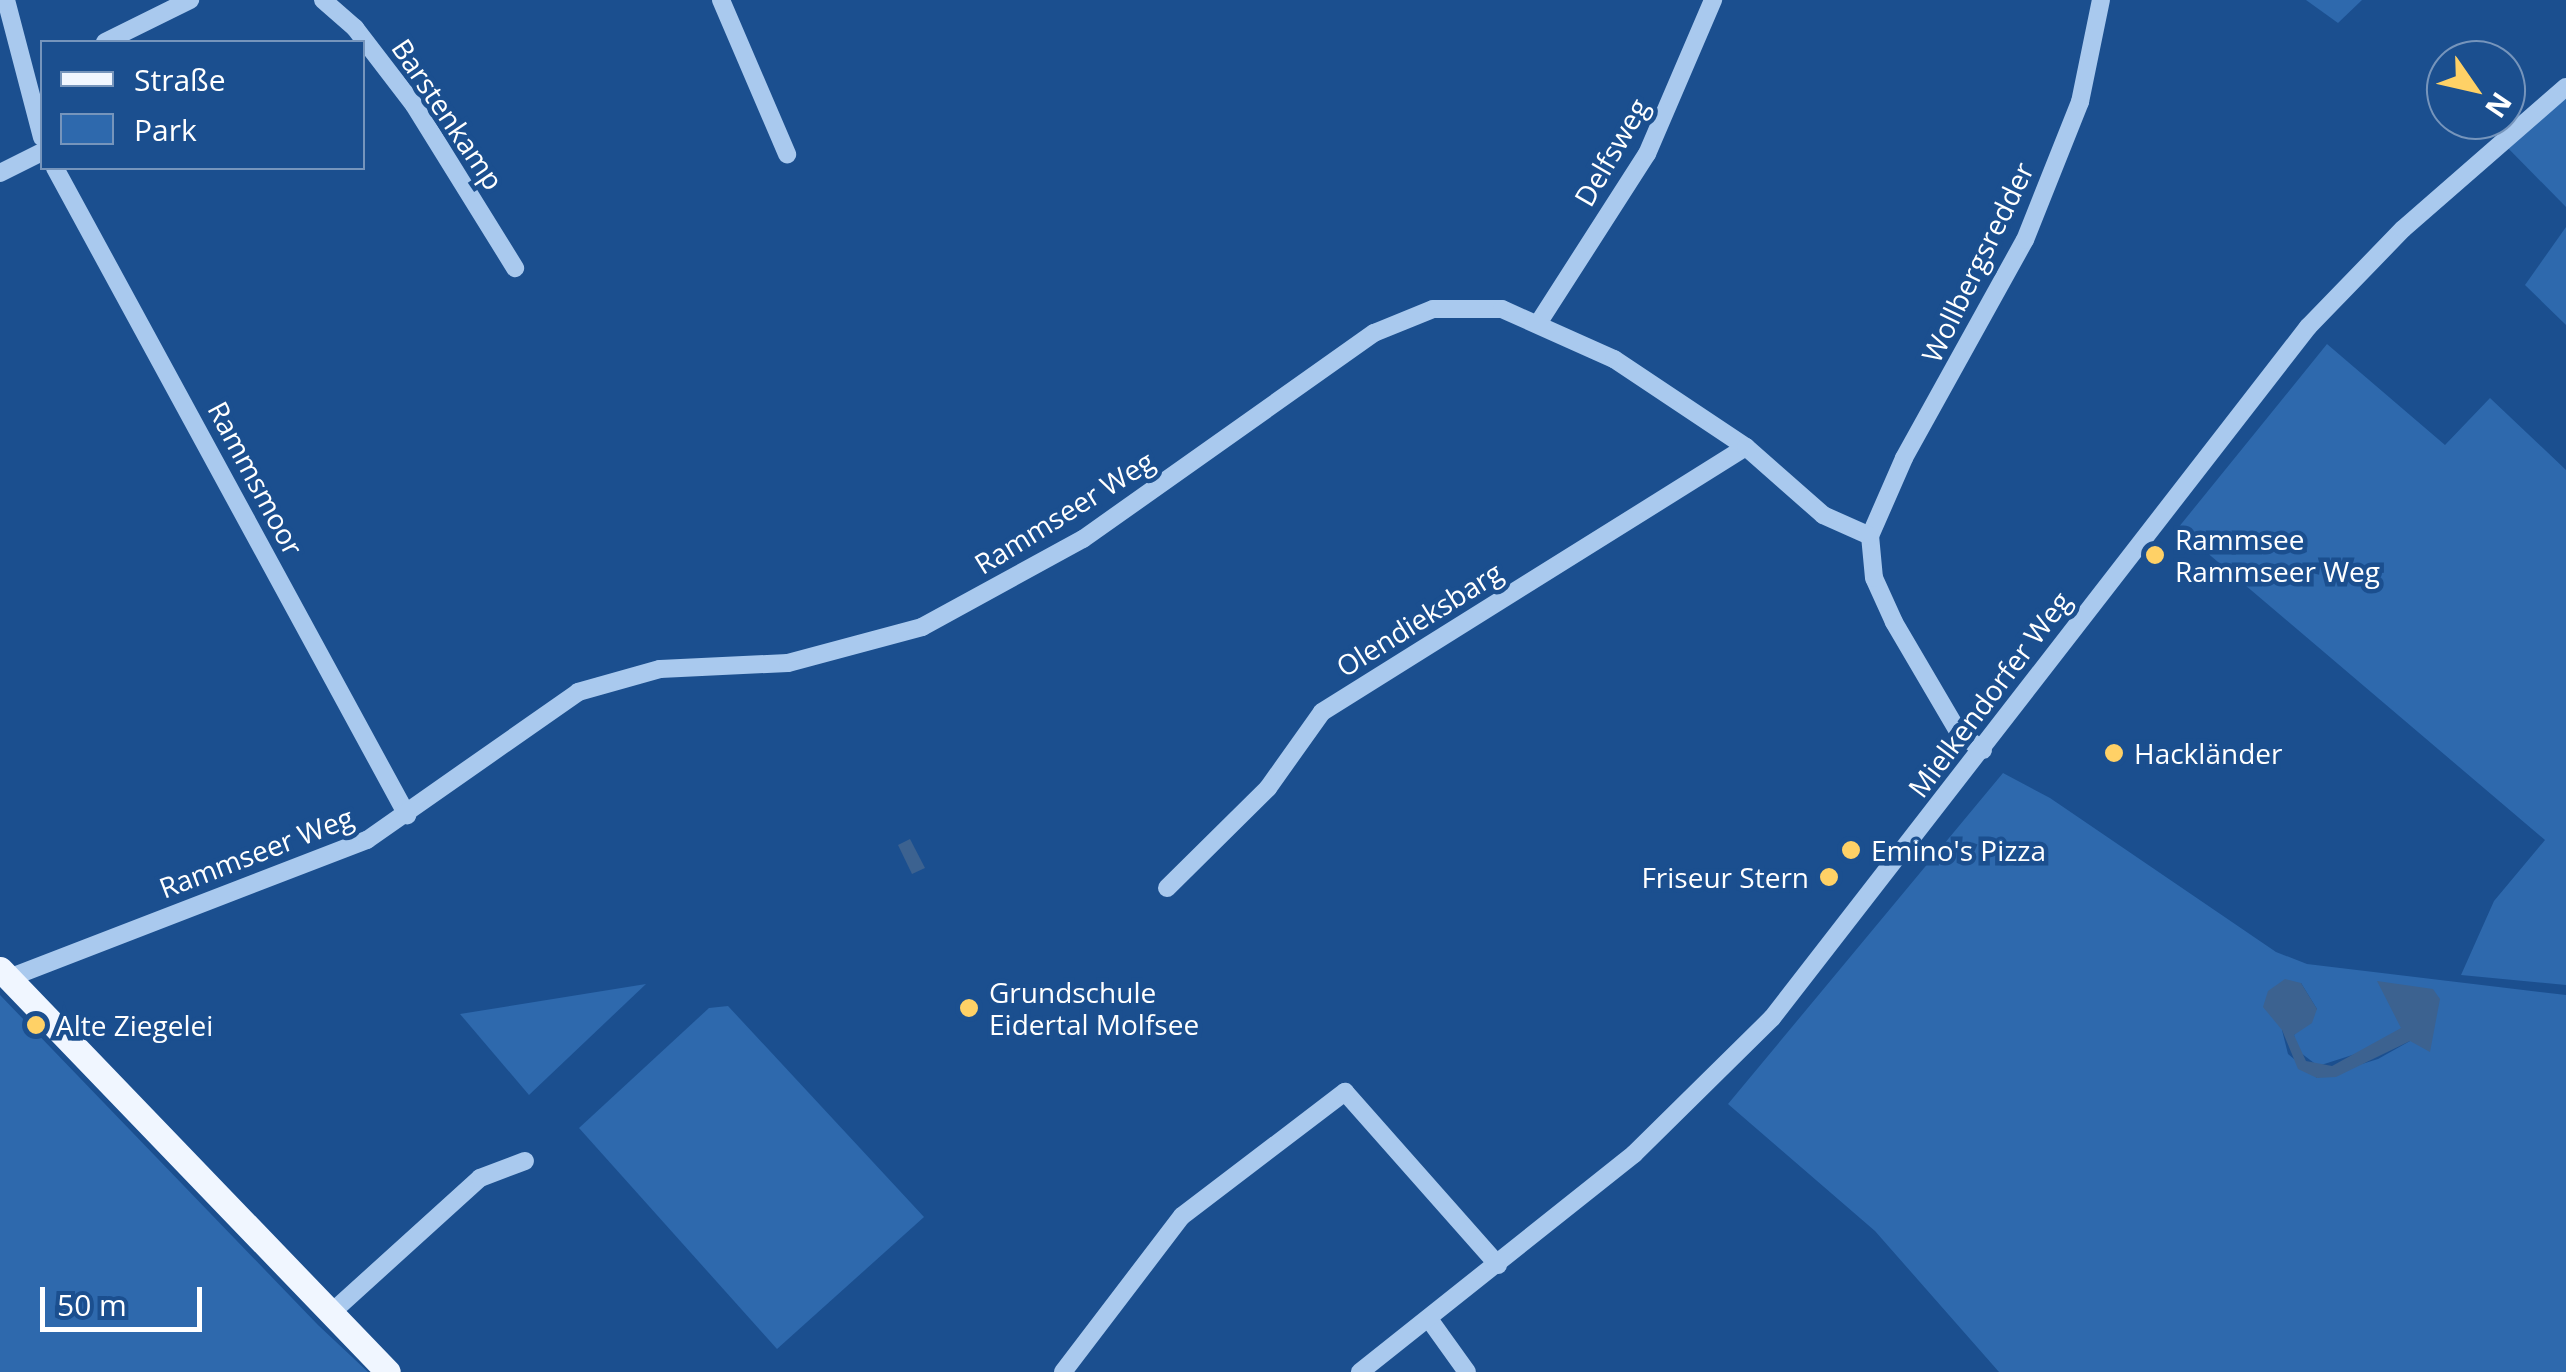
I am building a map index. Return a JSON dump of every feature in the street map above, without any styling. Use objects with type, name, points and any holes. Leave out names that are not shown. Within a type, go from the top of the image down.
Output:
[{"type":"main road","points":[[5,974],[388,1372]]},
{"type":"street","points":[[6,0],[37,76],[40,112]]},
{"type":"street","points":[[109,40],[190,0]]},
{"type":"street","name":"Barstenkamp","points":[[323,0],[358,40]]},
{"type":"street","points":[[721,0],[787,154]]},
{"type":"street","name":"Delfsweg","points":[[1539,322],[1647,154],[1712,0]]},
{"type":"street","name":"Wollbergsredder","points":[[1870,536],[1904,458],[2024,240],[2080,102],[2101,0]]},
{"type":"street","name":"Barstenkamp","points":[[365,48],[414,105],[515,268]]},
{"type":"street","name":"Mielkendorfer Weg","points":[[1360,1372],[1634,1154],[1772,1018],[2308,327],[2501,142],[2566,87]]},
{"type":"street","points":[[0,173],[40,153]]},
{"type":"street","name":"Rammsmoor","points":[[56,170],[407,815]]},
{"type":"street","name":"Rammseer Weg","points":[[5,974],[318,863],[407,815],[546,710],[592,687],[660,669],[788,663],[922,626],[1083,539],[1397,320],[1433,309],[1474,307],[1539,322],[1680,398],[1746,447],[1823,515],[1870,536]]},
{"type":"street","name":"Olendieksbarg","points":[[1166,888],[1268,788],[1322,712],[1746,447]]},
{"type":"street","points":[[1870,536],[1874,578],[1894,622],[1959,733],[1982,750]]},
{"type":"street","points":[[1064,1372],[1182,1216],[1345,1092],[1498,1265]]},
{"type":"street","points":[[330,1314],[480,1178],[525,1161]]},
{"type":"street","points":[[1428,1319],[1468,1372]]},
{"type":"green space","points":[[2306,0],[2362,0],[2338,23]]},
{"type":"green space","points":[[2566,87],[2566,207],[2501,141],[2526,140],[2526,120]]},
{"type":"green space","points":[[2566,227],[2566,325],[2525,285]]},
{"type":"green space","points":[[2327,344],[2445,445],[2490,398],[2566,470],[2566,985],[2461,975],[2494,901],[2545,840],[2178,528]]},
{"type":"green space","points":[[2003,773],[2050,798],[2276,952],[2307,964],[2566,995],[2566,1372],[1999,1372],[1875,1231],[1728,1104]],"holes":[[[2378,981],[2410,1041],[2378,1059],[2317,1078],[2288,1054],[2282,1030],[2301,983],[2317,1009],[2294,1035],[2297,1050],[2318,1066],[2371,1049],[2402,1028]]]},
{"type":"green space","points":[[646,984],[529,1095],[460,1014]]},
{"type":"green space","points":[[0,995],[318,1325],[368,1372],[0,1372]]},
{"type":"green space","points":[[728,1006],[924,1217],[777,1349],[579,1128],[709,1008]]},
{"type":"shaded area","points":[[910,839],[925,868],[912,874],[898,845]]},
{"type":"shaded area","points":[[2285,979],[2301,983],[2317,1009],[2312,1023],[2294,1035],[2306,1061],[2332,1066],[2401,1028],[2377,981],[2433,989],[2440,999],[2430,1052],[2410,1041],[2336,1077],[2317,1078],[2298,1069],[2282,1030],[2263,1007],[2268,991]]},
{"type":"place","name":"Rammsee Rammseer Weg","points":[[2155,555]]},
{"type":"place","name":"Hackländer","points":[[2114,753]]},
{"type":"place","name":"Emino's Pizza","points":[[1851,850]]},
{"type":"place","name":"Friseur Stern","points":[[1829,877]]},
{"type":"place","name":"Grundschule Eidertal Molfsee","points":[[969,1008]]},
{"type":"place","name":"Alte Ziegelei","points":[[36,1025]]}]
